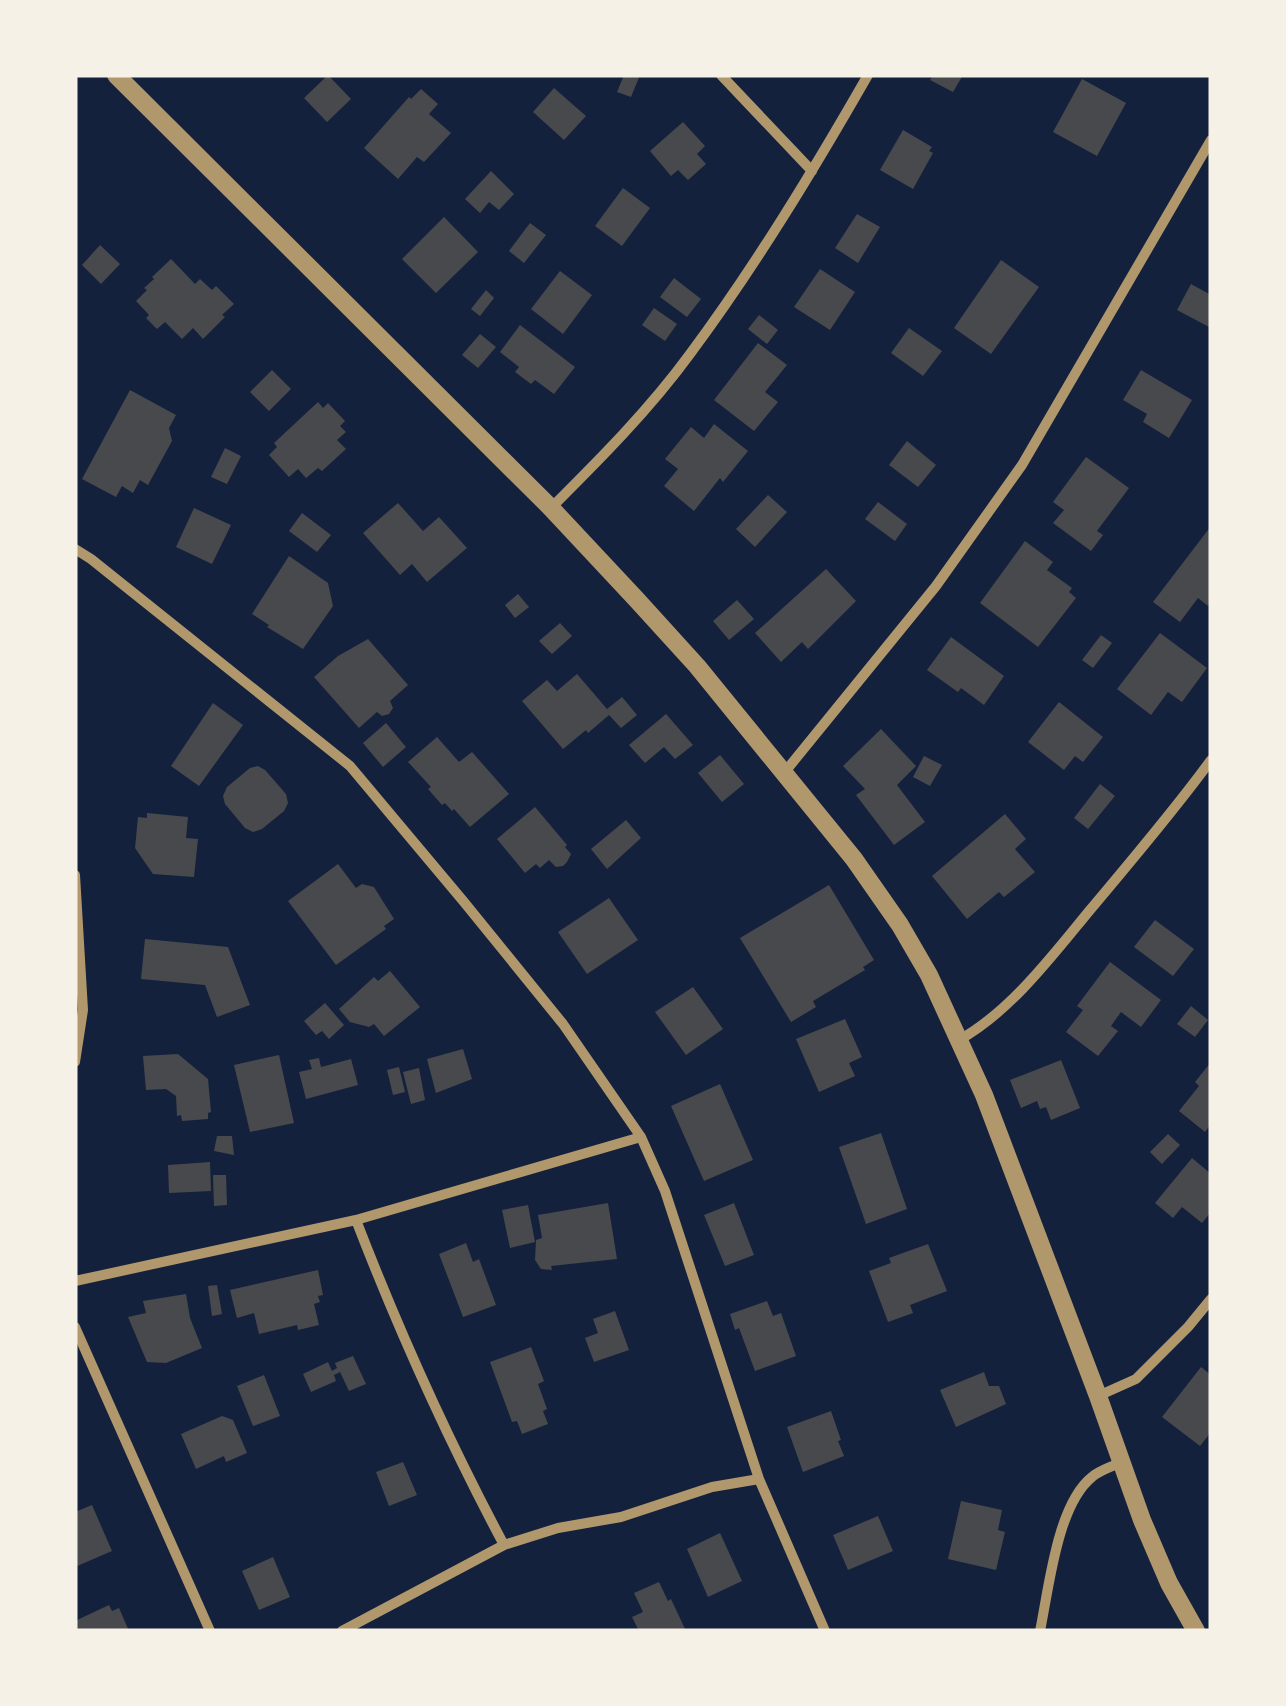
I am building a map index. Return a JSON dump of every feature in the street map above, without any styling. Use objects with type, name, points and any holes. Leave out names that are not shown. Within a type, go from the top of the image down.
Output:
[{"type":"street","points":[[116,75],[551,508],[696,666],[854,859],[900,925],[929,974],[984,1095],[1142,1520],[1169,1583],[1196,1631]]},
{"type":"street","points":[[721,75],[812,171]]},
{"type":"street","points":[[551,508],[608,451],[689,355],[812,171],[868,75]]},
{"type":"street","points":[[784,773],[936,586],[1022,465],[1211,140]]},
{"type":"street","points":[[75,550],[350,766],[563,1024],[640,1137],[665,1191],[758,1479],[825,1631]]},
{"type":"street","points":[[959,1040],[982,1028],[1060,946],[1211,760]]},
{"type":"street","points":[[75,874],[84,1010],[75,1062]]},
{"type":"street","points":[[75,1281],[356,1220],[640,1137]]},
{"type":"street","points":[[356,1220],[418,1372],[504,1545]]},
{"type":"street","points":[[1098,1396],[1136,1379],[1211,1299]]},
{"type":"street","points":[[75,1327],[210,1631]]},
{"type":"street","points":[[1040,1631],[1065,1517],[1093,1476],[1120,1462]]},
{"type":"street","points":[[342,1631],[504,1545],[558,1528],[621,1517],[712,1486],[758,1479]]},
{"type":"building","points":[[328,75],[351,99],[327,122],[304,98]]},
{"type":"building","points":[[624,75],[640,75],[631,97],[617,92]]},
{"type":"building","points":[[933,75],[963,75],[953,92],[930,80]]},
{"type":"building","points":[[1082,79],[1126,103],[1097,156],[1053,132]]},
{"type":"building","points":[[554,88],[586,116],[564,140],[533,112]]},
{"type":"building","points":[[421,89],[438,104],[429,114],[451,133],[424,162],[417,157],[398,179],[364,148],[409,97]]},
{"type":"building","points":[[683,122],[705,146],[697,154],[706,164],[688,180],[678,170],[671,176],[650,151]]},
{"type":"building","points":[[903,130],[932,147],[929,151],[933,153],[913,189],[880,170]]},
{"type":"building","points":[[491,171],[514,194],[499,210],[489,202],[480,213],[465,199]]},
{"type":"building","points":[[623,188],[650,208],[622,246],[595,226]]},
{"type":"building","points":[[857,214],[880,227],[858,263],[835,248]]},
{"type":"building","points":[[444,217],[478,252],[436,293],[402,259]]},
{"type":"building","points":[[530,223],[546,235],[524,263],[509,251]]},
{"type":"building","points":[[100,245],[120,264],[101,284],[82,265]]},
{"type":"building","points":[[171,259],[195,284],[200,279],[212,290],[216,286],[234,304],[203,339],[193,328],[182,339],[165,322],[157,329],[136,301],[147,290],[144,288],[152,277]]},
{"type":"building","points":[[1001,260],[1039,287],[991,354],[954,328]]},
{"type":"building","points":[[820,269],[855,292],[830,330],[794,307]]},
{"type":"building","points":[[560,271],[592,295],[563,334],[531,309]]},
{"type":"building","points":[[674,278],[701,299],[687,317],[660,297]]},
{"type":"building","points":[[1191,284],[1211,295],[1211,328],[1177,310]]},
{"type":"building","points":[[486,290],[494,298],[480,316],[471,309]]},
{"type":"building","points":[[654,308],[677,324],[665,341],[642,325]]},
{"type":"building","points":[[759,315],[778,330],[767,344],[748,329]]},
{"type":"building","points":[[520,325],[575,367],[554,394],[515,372],[519,367],[500,352]]},
{"type":"building","points":[[909,328],[942,351],[923,376],[891,353]]},
{"type":"building","points":[[480,334],[496,347],[478,368],[462,355]]},
{"type":"building","points":[[758,343],[787,365],[765,392],[778,402],[754,431],[714,400]]},
{"type":"building","points":[[272,370],[291,389],[269,411],[250,392]]},
{"type":"building","points":[[1141,370],[1192,400],[1169,438],[1143,422],[1147,414],[1123,400]]},
{"type":"building","points":[[130,390],[176,415],[169,428],[172,441],[148,485],[140,480],[133,493],[122,486],[116,497],[82,479]]},
{"type":"building","points":[[318,402],[323,408],[328,403],[345,421],[340,426],[346,432],[337,440],[346,449],[322,471],[318,468],[306,478],[298,469],[289,477],[269,455],[277,447],[274,443]]},
{"type":"building","points":[[714,424],[748,451],[694,511],[664,486],[678,469],[665,459],[691,427],[704,438]]},
{"type":"building","points":[[907,441],[936,465],[918,487],[889,465]]},
{"type":"building","points":[[225,448],[241,456],[227,484],[211,477]]},
{"type":"building","points":[[1086,457],[1129,488],[1097,531],[1103,535],[1091,551],[1053,523],[1064,510],[1053,502]]},
{"type":"building","points":[[768,495],[787,512],[755,547],[736,529]]},
{"type":"building","points":[[878,502],[907,524],[895,541],[865,519]]},
{"type":"building","points":[[398,503],[423,531],[439,517],[467,548],[427,582],[412,564],[400,575],[363,533]]},
{"type":"building","points":[[194,508],[231,525],[212,564],[176,547]]},
{"type":"building","points":[[302,513],[331,535],[317,552],[289,531]]},
{"type":"building","points":[[1211,526],[1211,602],[1208,606],[1198,598],[1180,622],[1153,602]]},
{"type":"building","points":[[1025,541],[1053,562],[1047,570],[1072,588],[1069,592],[1076,598],[1038,647],[980,603]]},
{"type":"building","points":[[289,556],[328,583],[333,606],[303,649],[252,614]]},
{"type":"building","points":[[826,569],[856,601],[808,649],[802,642],[781,662],[755,633]]},
{"type":"building","points":[[518,594],[529,607],[515,618],[505,605]]},
{"type":"building","points":[[737,600],[754,619],[729,640],[713,621]]},
{"type":"building","points":[[560,623],[572,636],[552,654],[539,641]]},
{"type":"building","points":[[1160,633],[1207,668],[1182,702],[1168,692],[1151,715],[1117,689]]},
{"type":"building","points":[[1101,635],[1112,643],[1093,668],[1082,660]]},
{"type":"building","points":[[951,637],[1004,676],[984,705],[927,670]]},
{"type":"building","points":[[368,639],[408,685],[390,701],[393,708],[389,714],[382,716],[377,712],[359,728],[314,677],[338,656]]},
{"type":"building","points":[[577,674],[607,709],[622,697],[637,715],[621,728],[609,715],[563,749],[522,701],[547,680],[557,691]]},
{"type":"building","points":[[1059,702],[1103,737],[1083,762],[1075,756],[1064,770],[1028,742]]},
{"type":"building","points":[[213,703],[243,725],[199,786],[171,766]]},
{"type":"building","points":[[666,714],[693,745],[675,759],[664,747],[645,763],[629,745]]},
{"type":"building","points":[[386,723],[406,747],[383,767],[363,743]]},
{"type":"building","points":[[881,729],[916,766],[897,785],[925,822],[894,845],[856,795],[865,789],[843,766]]},
{"type":"building","points":[[437,737],[459,762],[472,752],[509,794],[470,827],[454,809],[442,805],[408,762]]},
{"type":"building","points":[[720,755],[744,784],[722,802],[698,773]]},
{"type":"building","points":[[924,756],[942,765],[930,786],[913,777]]},
{"type":"building","points":[[258,766],[286,794],[288,803],[284,811],[253,832],[225,804],[223,796],[227,787]]},
{"type":"building","points":[[1100,784],[1115,796],[1088,829],[1074,818]]},
{"type":"building","points":[[535,807],[571,854],[563,866],[556,867],[549,860],[525,873],[497,839]]},
{"type":"building","points":[[147,813],[188,817],[186,838],[198,839],[194,877],[153,874],[135,848],[138,817],[147,818]]},
{"type":"building","points":[[1005,814],[1026,839],[1015,849],[1035,872],[1004,897],[999,892],[967,919],[932,876]]},
{"type":"building","points":[[626,820],[641,838],[607,869],[591,849]]},
{"type":"building","points":[[338,864],[356,888],[362,884],[374,887],[394,919],[336,965],[288,901]]},
{"type":"building","points":[[829,885],[874,960],[863,967],[865,970],[813,1001],[816,1007],[791,1022],[740,938]]},
{"type":"building","points":[[609,898],[638,940],[587,974],[558,932]]},
{"type":"building","points":[[1155,920],[1194,949],[1173,976],[1134,947]]},
{"type":"building","points":[[145,939],[228,947],[250,1005],[217,1017],[205,985],[141,979]]},
{"type":"building","points":[[1110,962],[1161,1000],[1141,1027],[1121,1012],[1111,1026],[1118,1031],[1098,1056],[1066,1032],[1083,1010],[1077,1006]]},
{"type":"building","points":[[390,971],[420,1007],[384,1036],[374,1024],[369,1027],[350,1022],[339,1009],[374,977],[378,981]]},
{"type":"building","points":[[693,987],[723,1029],[686,1055],[655,1012]]},
{"type":"building","points":[[325,1003],[344,1025],[329,1039],[322,1031],[316,1035],[304,1021]]},
{"type":"building","points":[[1191,1006],[1208,1020],[1195,1037],[1177,1024]]},
{"type":"building","points":[[845,1019],[862,1057],[849,1063],[855,1076],[819,1092],[796,1039]]},
{"type":"building","points":[[463,1049],[472,1079],[436,1093],[427,1059]]},
{"type":"building","points":[[178,1054],[208,1079],[208,1119],[182,1121],[181,1115],[177,1116],[176,1096],[166,1089],[146,1090],[143,1056]]},
{"type":"building","points":[[279,1055],[294,1123],[250,1132],[234,1065]]},
{"type":"building","points":[[319,1058],[321,1067],[351,1059],[358,1085],[306,1099],[299,1072],[312,1069],[309,1060]]},
{"type":"building","points":[[1061,1060],[1080,1108],[1051,1120],[1046,1107],[1040,1109],[1037,1101],[1021,1108],[1010,1080]]},
{"type":"building","points":[[1211,1062],[1211,1124],[1205,1132],[1179,1111],[1199,1086],[1195,1082]]},
{"type":"building","points":[[399,1067],[405,1092],[393,1095],[387,1070]]},
{"type":"building","points":[[419,1068],[425,1100],[411,1104],[403,1072]]},
{"type":"building","points":[[720,1084],[753,1160],[704,1181],[671,1106]]},
{"type":"building","points":[[881,1133],[907,1209],[866,1224],[839,1147]]},
{"type":"building","points":[[1168,1134],[1180,1145],[1162,1164],[1150,1152]]},
{"type":"building","points":[[217,1136],[232,1136],[234,1155],[214,1151]]},
{"type":"building","points":[[1192,1158],[1211,1174],[1211,1212],[1202,1223],[1182,1207],[1173,1218],[1155,1203]]},
{"type":"building","points":[[210,1162],[211,1191],[169,1193],[168,1165]]},
{"type":"building","points":[[213,1175],[226,1175],[227,1205],[214,1206]]},
{"type":"building","points":[[608,1203],[617,1259],[541,1269],[535,1260],[536,1240],[542,1238],[538,1215]]},
{"type":"building","points":[[734,1203],[754,1255],[725,1266],[704,1215]]},
{"type":"building","points":[[528,1205],[535,1242],[510,1248],[502,1210]]},
{"type":"building","points":[[466,1243],[473,1262],[479,1259],[496,1305],[463,1317],[439,1254]]},
{"type":"building","points":[[928,1244],[947,1291],[910,1305],[913,1313],[888,1322],[869,1271],[891,1263],[889,1258]]},
{"type":"building","points":[[318,1270],[323,1295],[314,1304],[319,1325],[298,1330],[297,1325],[259,1334],[254,1313],[237,1318],[230,1290]]},
{"type":"building","points":[[217,1285],[222,1314],[212,1316],[208,1286]]},
{"type":"building","points":[[186,1294],[202,1348],[166,1363],[147,1362],[128,1317],[146,1313],[143,1301]]},
{"type":"building","points":[[767,1301],[773,1316],[781,1313],[796,1356],[755,1371],[730,1314]]},
{"type":"building","points":[[615,1311],[629,1350],[594,1362],[585,1338],[598,1333],[593,1319]]},
{"type":"building","points":[[531,1347],[544,1381],[538,1384],[548,1424],[522,1434],[517,1421],[512,1422],[490,1362]]},
{"type":"building","points":[[353,1356],[366,1384],[349,1391],[340,1372],[334,1375],[336,1381],[311,1392],[303,1374],[328,1362],[332,1371],[337,1368],[335,1363]]},
{"type":"building","points":[[1201,1367],[1211,1375],[1211,1432],[1200,1446],[1162,1417]]},
{"type":"building","points":[[984,1372],[989,1386],[999,1386],[1006,1404],[956,1427],[940,1390]]},
{"type":"building","points":[[264,1375],[280,1416],[253,1426],[237,1386]]},
{"type":"building","points":[[831,1411],[844,1456],[803,1472],[787,1427]]},
{"type":"building","points":[[222,1416],[233,1420],[247,1453],[226,1462],[224,1456],[196,1469],[181,1434]]},
{"type":"building","points":[[403,1462],[417,1495],[389,1506],[376,1472]]},
{"type":"building","points":[[961,1501],[1002,1510],[998,1530],[1005,1532],[996,1570],[948,1559]]},
{"type":"building","points":[[92,1505],[112,1551],[75,1567],[75,1512]]},
{"type":"building","points":[[878,1516],[893,1551],[848,1570],[833,1535]]},
{"type":"building","points":[[720,1533],[742,1581],[708,1597],[687,1549]]},
{"type":"building","points":[[273,1557],[290,1597],[259,1610],[242,1571]]},
{"type":"building","points":[[659,1582],[686,1631],[639,1631],[632,1617],[643,1612],[634,1593]]},
{"type":"building","points":[[109,1605],[112,1611],[119,1608],[129,1631],[75,1631],[75,1621]]}]
